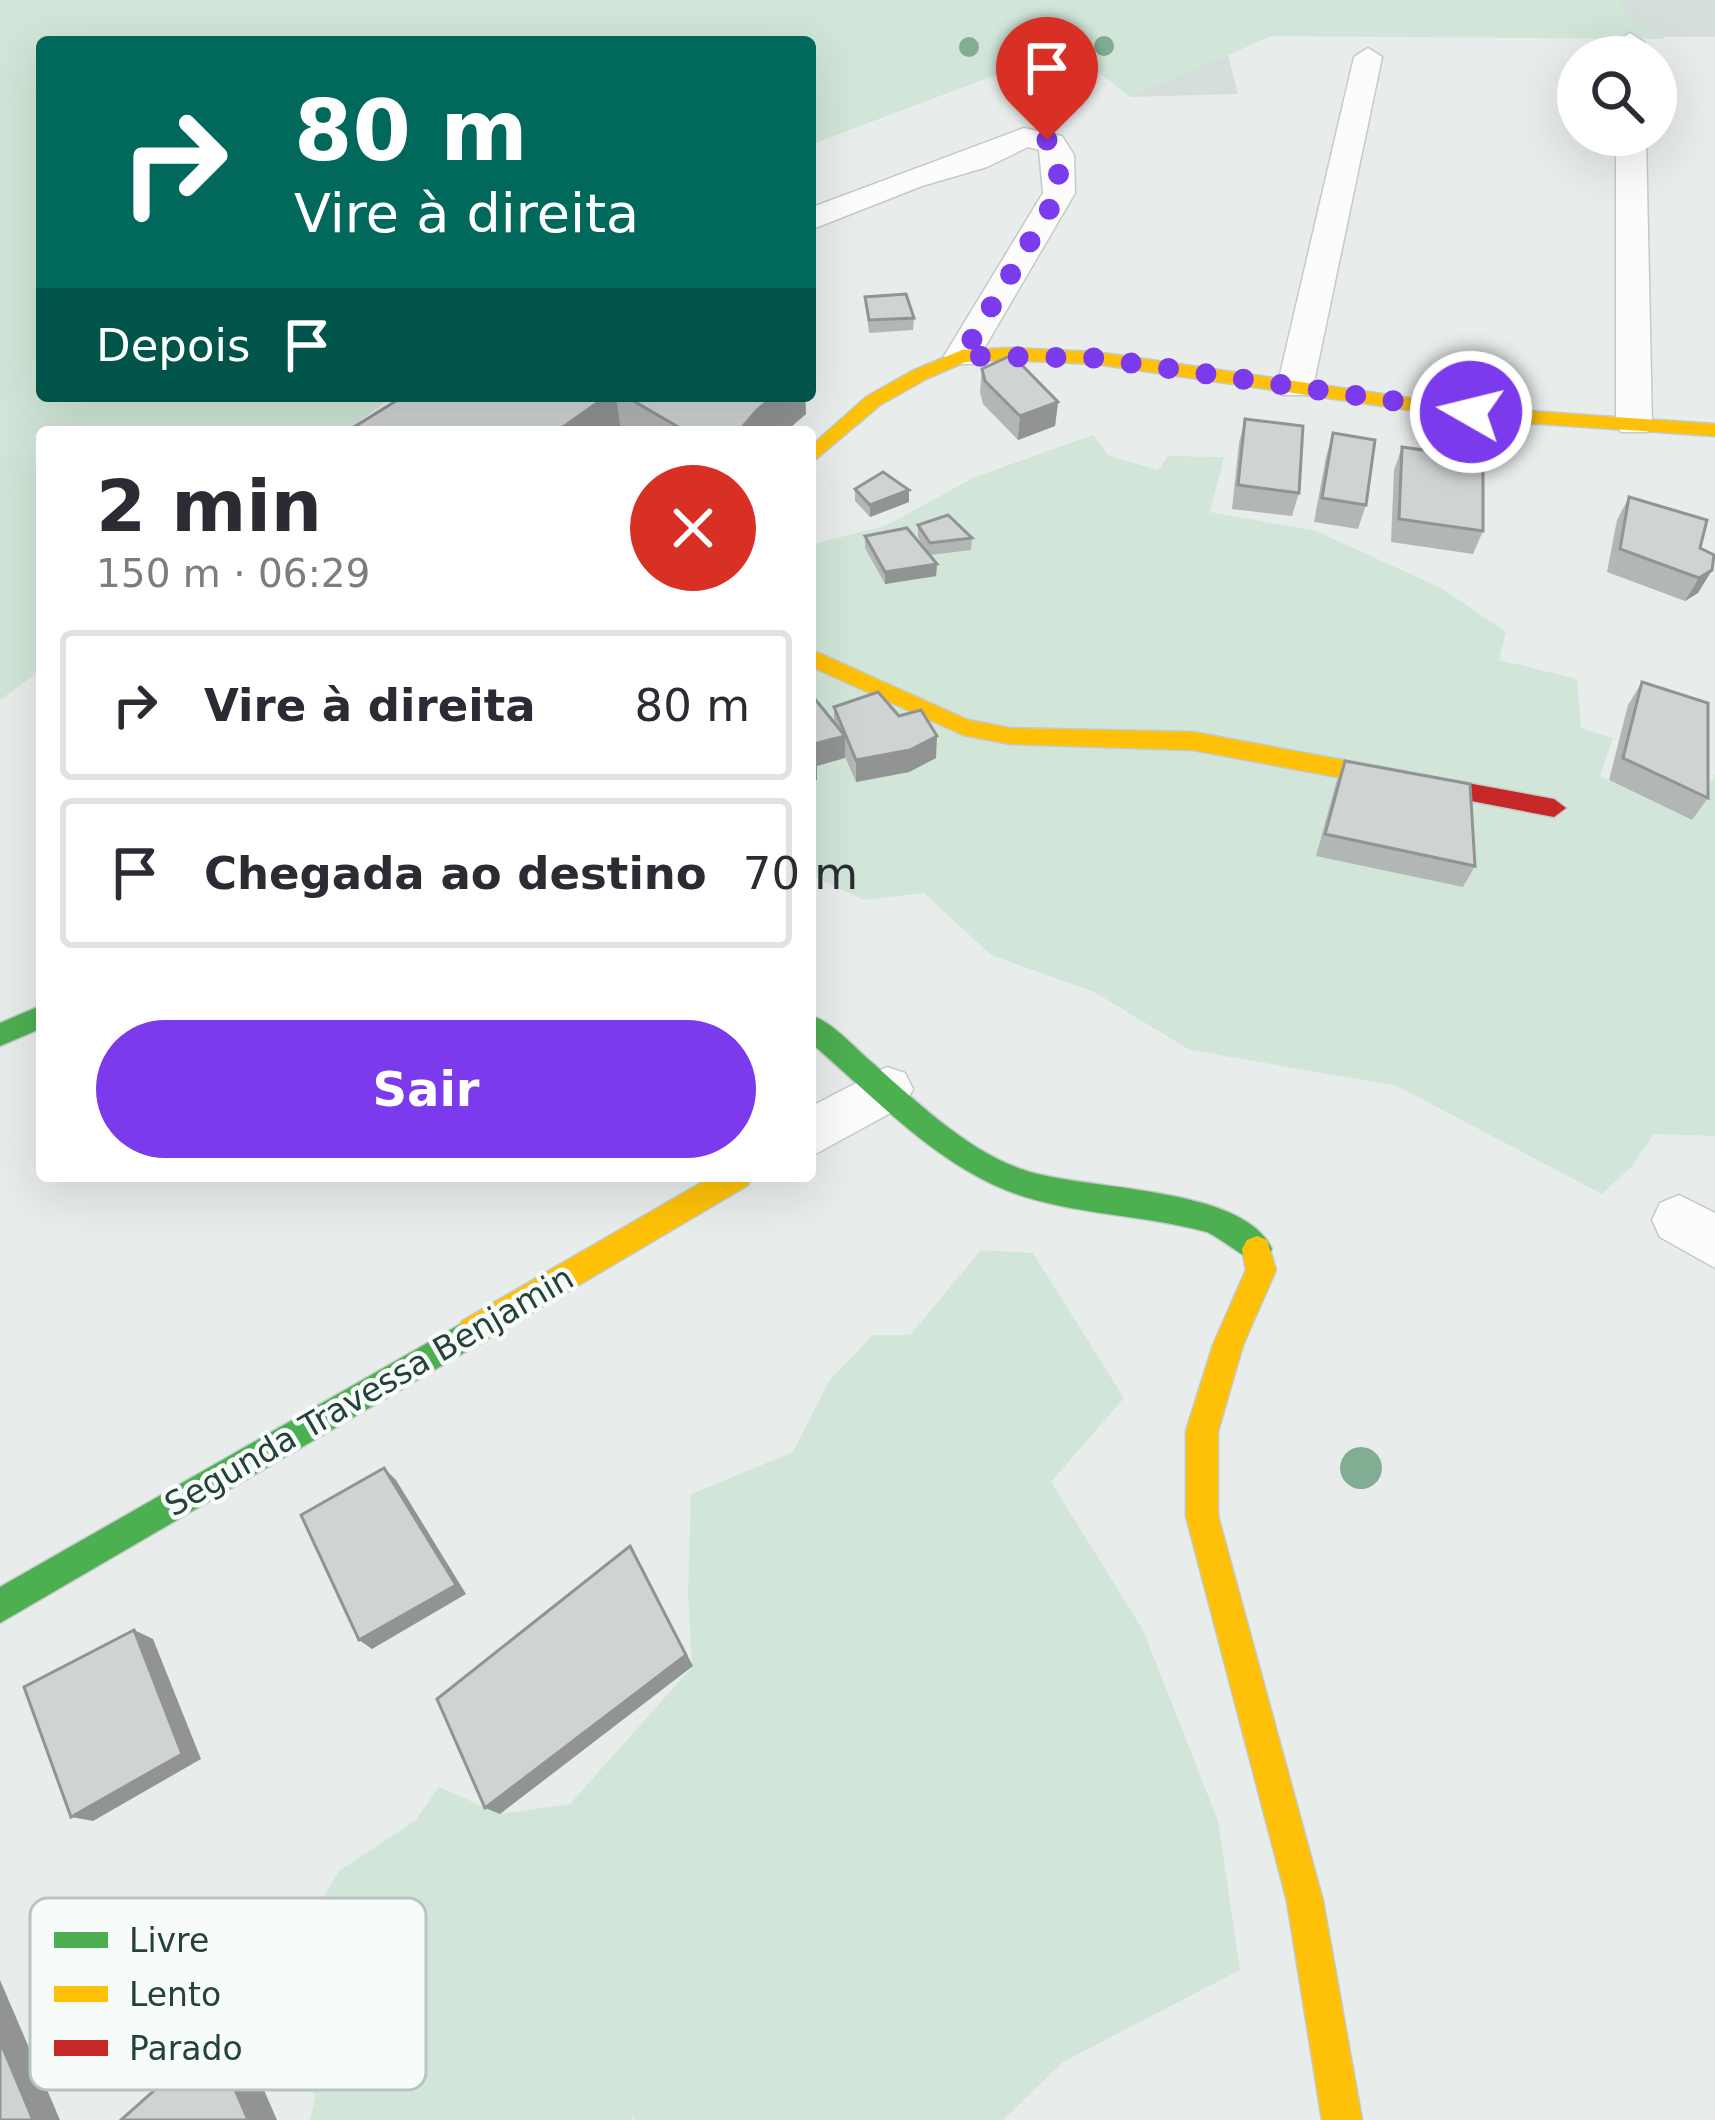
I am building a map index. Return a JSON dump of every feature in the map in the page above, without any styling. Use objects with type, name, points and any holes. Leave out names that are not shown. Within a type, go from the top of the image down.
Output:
[{"type":"street","points":[[1295,387],[1367,57]]},
{"type":"street","points":[[816,218],[911,179],[976,160],[1024,137],[1051,143],[1058,155],[1059,193],[962,356]]},
{"type":"street","points":[[1631,156],[1634,424]]},
{"type":"street","points":[[816,452],[873,400],[962,356],[1096,358],[1471,412],[1715,430]]},
{"type":"street","points":[[816,660],[963,727],[1010,736],[1193,741],[1554,808]]},
{"type":"street","points":[[0,1035],[36,1019]]},
{"type":"street","points":[[816,1031],[977,1161],[1013,1180],[1060,1194],[1217,1222],[1248,1237],[1257,1249],[1261,1270],[1228,1345],[1202,1431],[1202,1516],[1305,1901],[1342,2120]]},
{"type":"street","points":[[816,1130],[887,1089]]},
{"type":"street","name":"Segunda Travessa Benjamin","points":[[0,1606],[728,1182]]},
{"type":"shaded area","points":[[1020,0],[1715,0],[1715,37],[1271,36],[1228,55],[1238,94],[1131,97],[1068,48]]},
{"type":"green space","points":[[0,0],[1620,0],[1627,16],[1660,36],[1271,36],[1131,97],[1067,48],[816,143],[816,36],[36,36],[36,402],[384,402],[354,426],[36,426],[36,673],[0,700]]},
{"type":"green space","points":[[1093,435],[1109,456],[1158,470],[1168,456],[1224,457],[1210,512],[1316,531],[1441,588],[1506,632],[1499,660],[1577,679],[1581,728],[1613,738],[1600,776],[1691,820],[1715,774],[1715,1136],[1654,1134],[1631,1167],[1602,1194],[1397,1086],[1190,1050],[1094,992],[991,955],[924,893],[864,900],[816,878],[816,543],[887,525],[975,477]]},
{"type":"green space","points":[[981,1250],[1033,1253],[1124,1398],[1051,1482],[1143,1630],[1218,1821],[1240,1970],[1063,2062],[1003,2120],[635,2120],[634,2116],[630,2120],[310,2120],[316,2095],[310,2090],[426,2090],[426,1898],[323,1898],[339,1871],[415,1821],[439,1787],[500,1814],[570,1804],[692,1667],[691,1494],[793,1452],[829,1381],[873,1335],[910,1335]]},
{"type":"building","points":[[906,294],[914,318],[869,320],[865,297]]},
{"type":"building","points":[[1012,355],[1058,402],[1020,416],[985,381],[982,369]]},
{"type":"building","points":[[394,402],[598,402],[564,426],[356,426]]},
{"type":"building","points":[[635,402],[767,402],[743,426],[677,426]]},
{"type":"building","points":[[1245,419],[1303,426],[1299,493],[1238,485]]},
{"type":"building","points":[[1333,433],[1375,440],[1366,505],[1322,498]]},
{"type":"building","points":[[1402,447],[1483,458],[1483,531],[1399,519]]},
{"type":"building","points":[[883,472],[909,490],[870,505],[855,489]]},
{"type":"building","points":[[1629,497],[1707,520],[1700,548],[1714,555],[1712,570],[1699,578],[1620,549]]},
{"type":"building","points":[[948,515],[972,538],[930,543],[918,525]]},
{"type":"building","points":[[907,528],[937,564],[885,572],[865,536]]},
{"type":"building","points":[[1642,682],[1708,703],[1708,798],[1623,758]]},
{"type":"building","points":[[878,692],[899,716],[921,710],[937,736],[910,750],[856,760],[834,707]]},
{"type":"building","points":[[816,700],[845,736],[816,743]]},
{"type":"building","points":[[1345,761],[1470,784],[1475,866],[1325,834]]},
{"type":"building","points":[[384,1468],[456,1585],[359,1640],[301,1515]]},
{"type":"building","points":[[630,1546],[686,1655],[485,1808],[437,1699]]},
{"type":"building","points":[[134,1630],[182,1754],[71,1817],[24,1687]]},
{"type":"building","points":[[0,2041],[33,2120],[0,2120]]},
{"type":"building","points":[[155,2090],[235,2090],[248,2120],[121,2120]]},
{"type":"traffic: fast","points":[[0,1035],[36,1019]]},
{"type":"traffic: fast","points":[[816,1031],[937,1132],[1014,1180],[1212,1220],[1257,1249]]},
{"type":"traffic: fast","points":[[0,1606],[473,1331]]},
{"type":"traffic: slow","points":[[816,453],[873,401],[919,375],[962,356],[1011,354],[1096,358],[1471,413],[1715,430]]},
{"type":"traffic: slow","points":[[816,660],[963,727],[1010,736],[1193,741],[1396,779]]},
{"type":"traffic: slow","points":[[473,1331],[728,1182]]},
{"type":"traffic: slow","points":[[1257,1249],[1261,1270],[1228,1345],[1202,1431],[1202,1516],[1305,1901],[1342,2120]]},
{"type":"traffic: jam","points":[[1396,779],[1554,808]]},
{"type":"route","points":[[1047,140],[1058,155],[1059,193],[962,356],[1096,358],[1471,412]]}]
